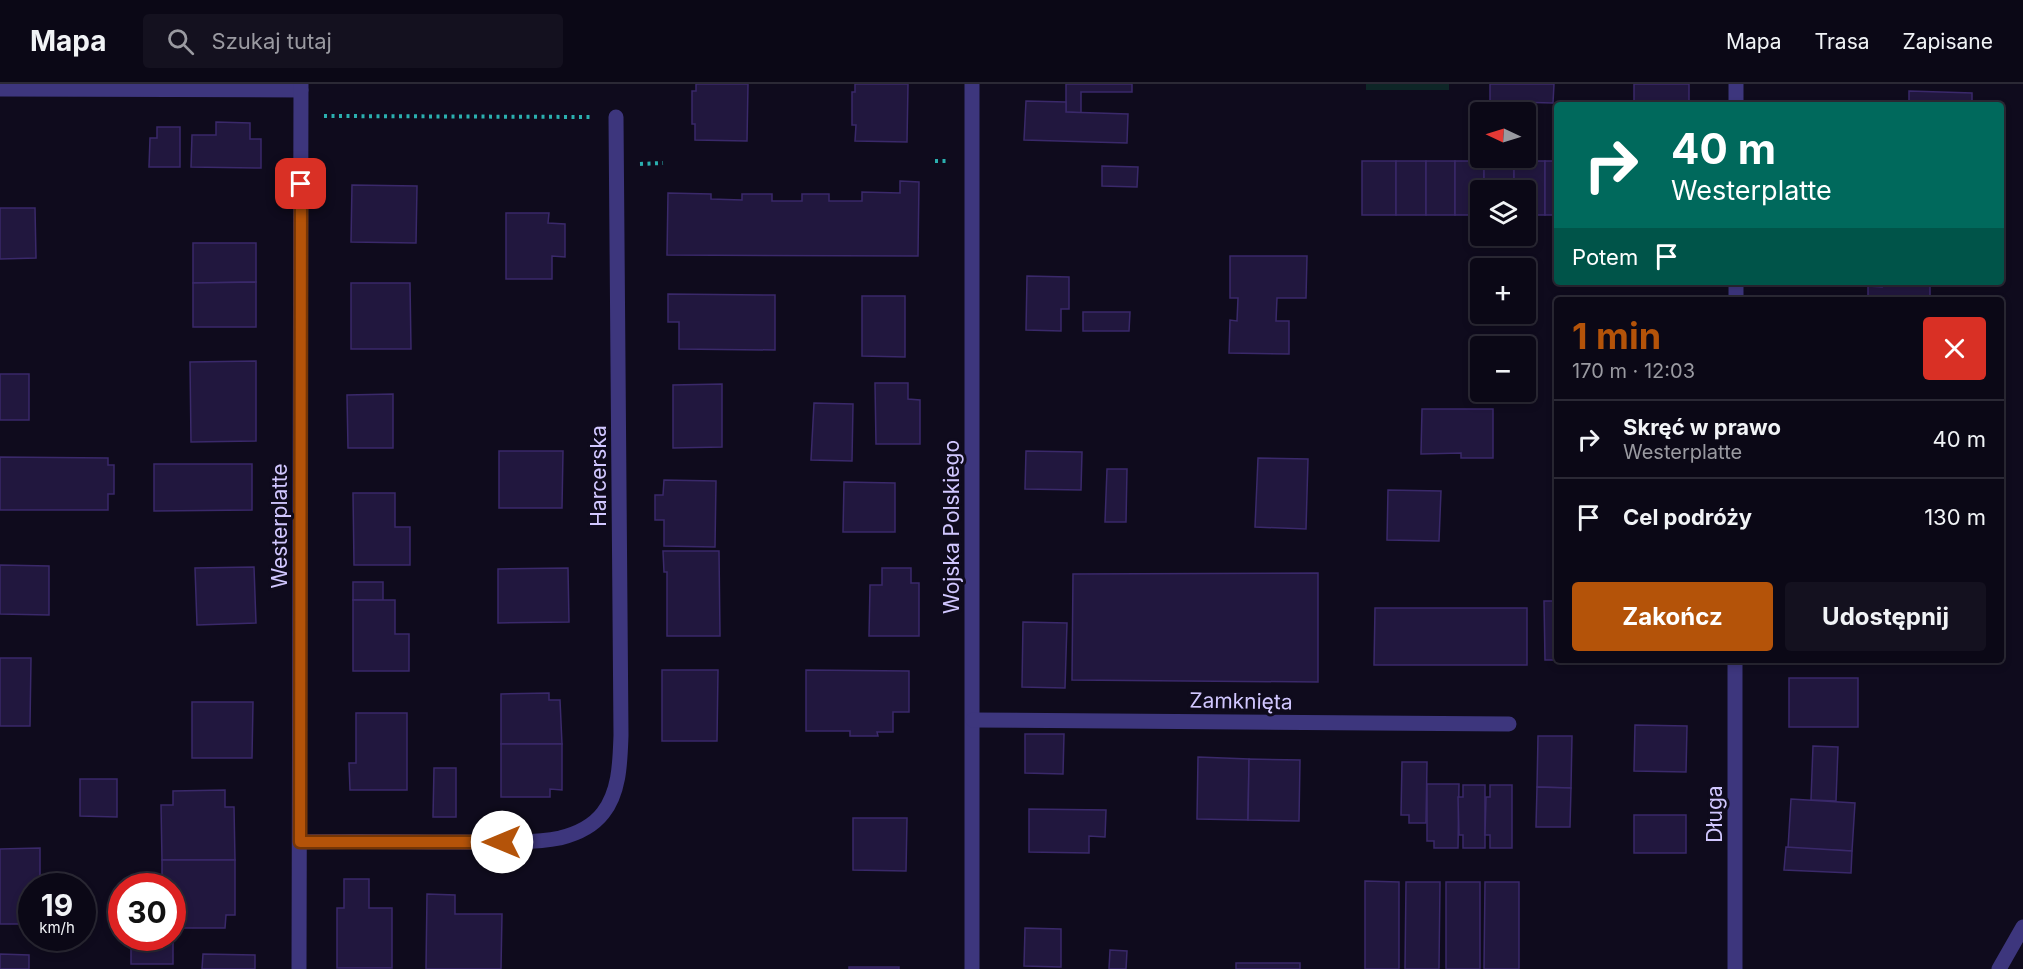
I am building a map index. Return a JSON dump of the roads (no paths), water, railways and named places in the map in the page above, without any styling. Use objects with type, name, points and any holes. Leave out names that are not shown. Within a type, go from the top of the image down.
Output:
[{"type":"street","name":"Wojska Polskiego","points":[[972,84],[972,969]]},
{"type":"street","points":[[1736,84],[1736,102]]},
{"type":"street","points":[[0,89],[301,87]]},
{"type":"street","name":"Westerplatte","points":[[299,969],[301,87]]},
{"type":"street","name":"Harcerska","points":[[300,842],[545,840],[562,837],[590,825],[603,814],[611,800],[617,781],[621,735],[616,117]]},
{"type":"street","name":"Długa","points":[[1735,663],[1735,969]]},
{"type":"street","name":"Zamknięta","points":[[973,720],[1509,724]]},
{"type":"street","points":[[1999,969],[2023,927]]}]
